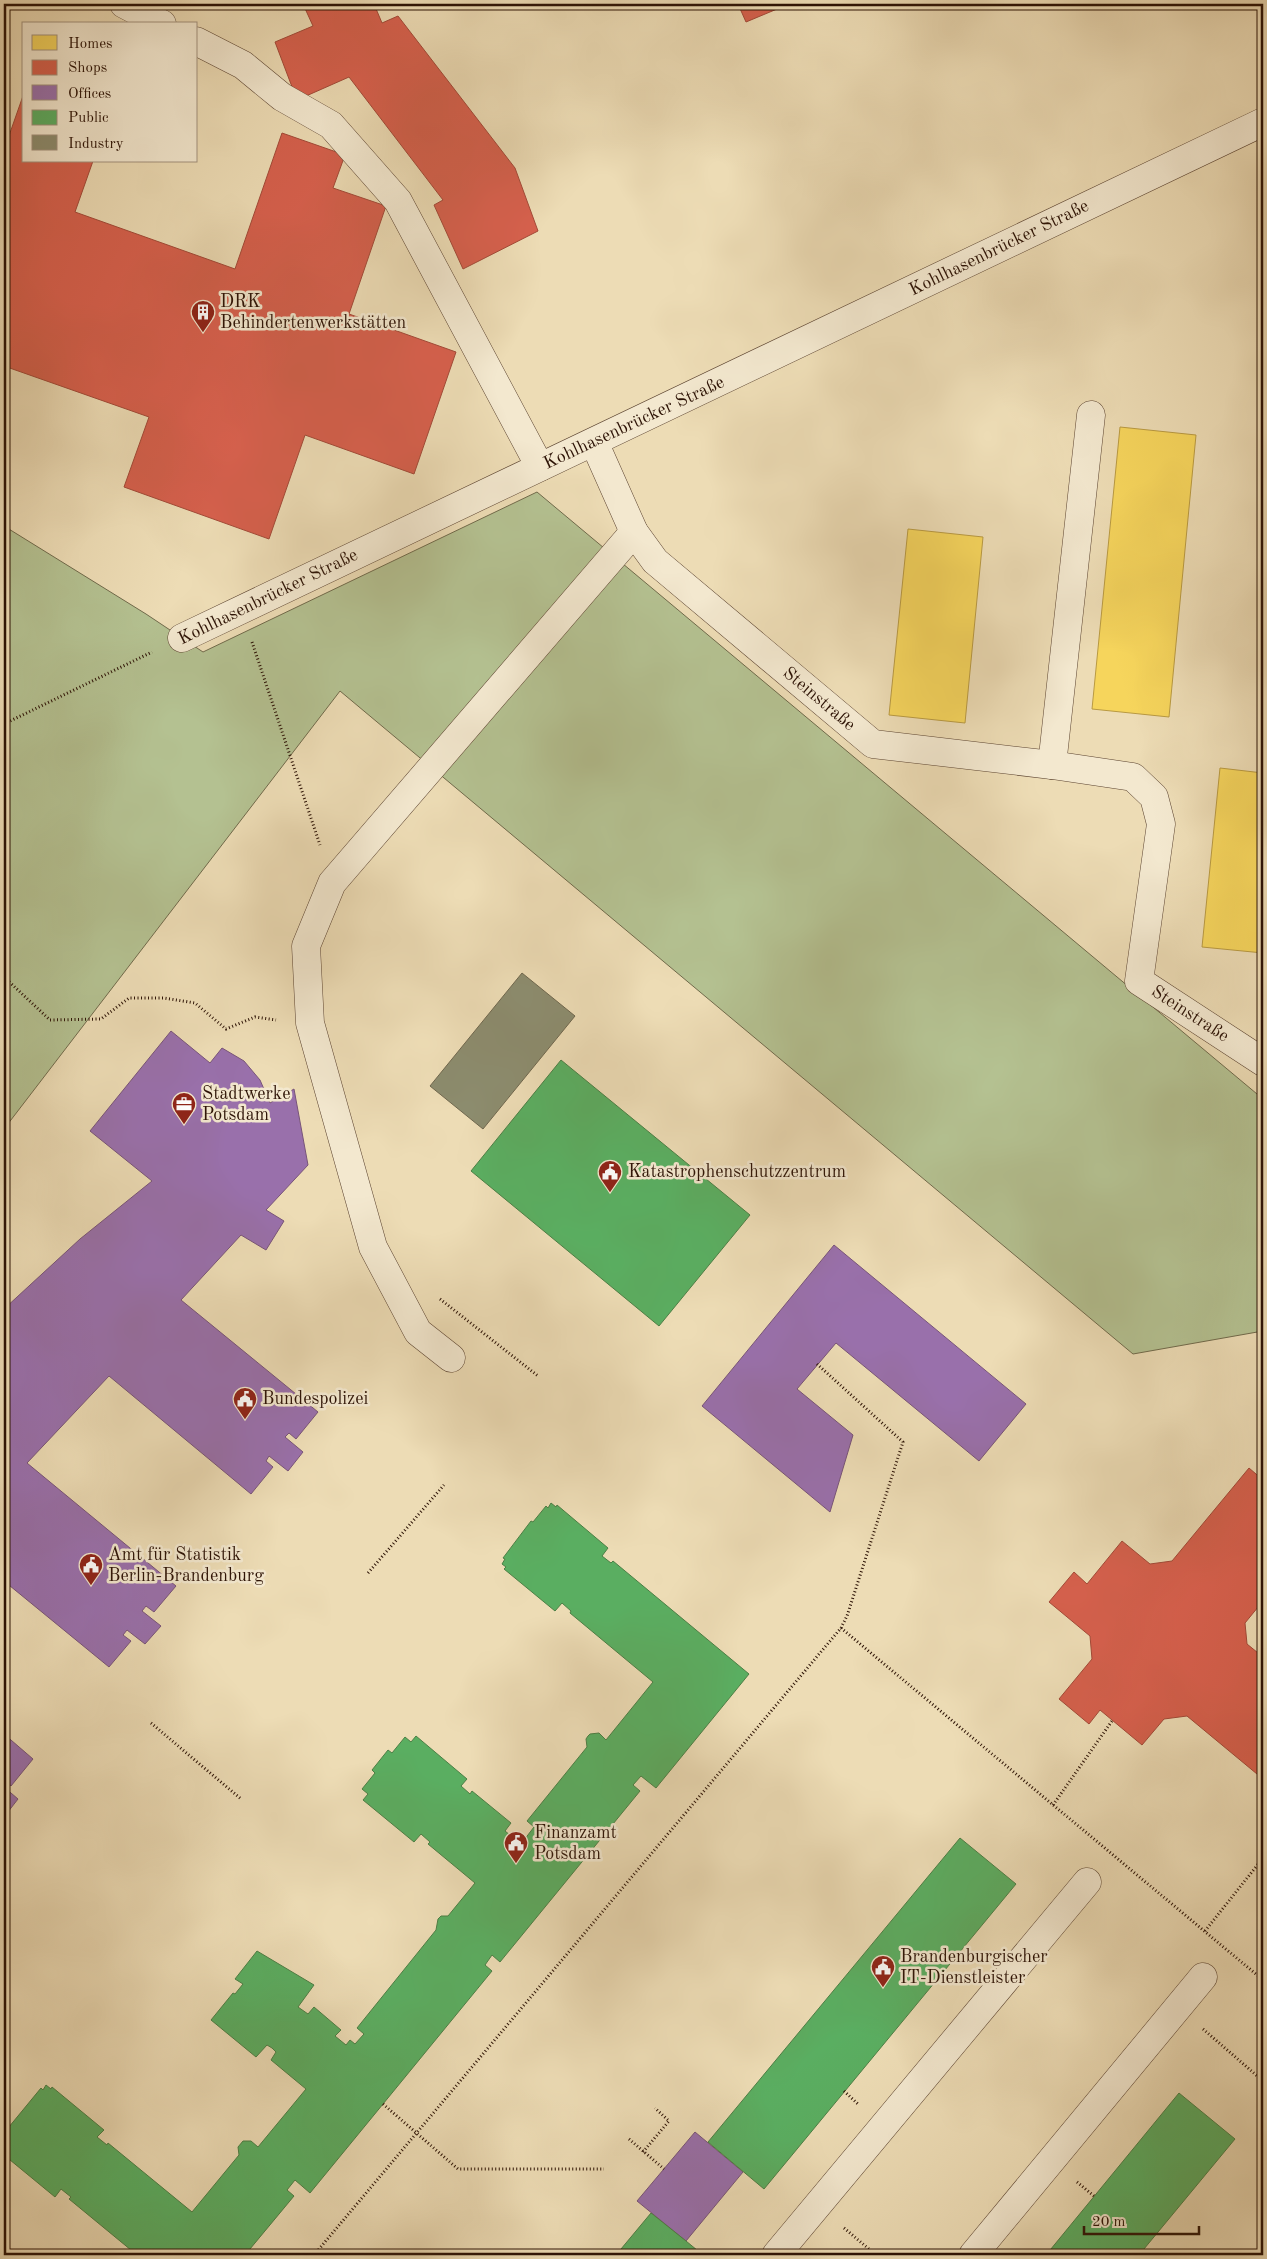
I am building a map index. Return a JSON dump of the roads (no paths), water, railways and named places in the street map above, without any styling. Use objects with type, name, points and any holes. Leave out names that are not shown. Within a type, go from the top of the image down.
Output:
[{"type":"lane","points":[[124,4],[158,22]]},
{"type":"lane","points":[[198,42],[243,65],[282,97],[331,125],[398,201],[540,467]]},
{"type":"lane","name":"Kohlhasenbrücker Straße","points":[[182,638],[1263,122]]},
{"type":"lane","points":[[1052,765],[1091,415]]},
{"type":"lane","name":"Steinstraße","points":[[594,442],[634,532],[655,561],[873,744],[1052,765],[1133,777],[1154,797],[1161,824],[1139,980],[1263,1062]]},
{"type":"lane","points":[[451,1358],[418,1332],[373,1247],[310,1023],[306,946],[332,883],[634,532]]},
{"type":"lane","points":[[776,2255],[1087,1882]]},
{"type":"lane","points":[[973,2255],[1203,1977]]},
{"type":"place","name":"DRK Behindertenwerkstätten","points":[[203,333]]},
{"type":"place","name":"Stadtwerke Potsdam","points":[[184,1125]]},
{"type":"place","name":"Katastrophenschutzzentrum","points":[[610,1193]]},
{"type":"place","name":"Bundespolizei","points":[[245,1420]]},
{"type":"place","name":"Amt für Statistik Berlin-Brandenburg","points":[[91,1586]]},
{"type":"place","name":"Finanzamt Potsdam","points":[[516,1864]]},
{"type":"place","name":"Brandenburgischer IT-Dienstleister","points":[[883,1988]]}]
